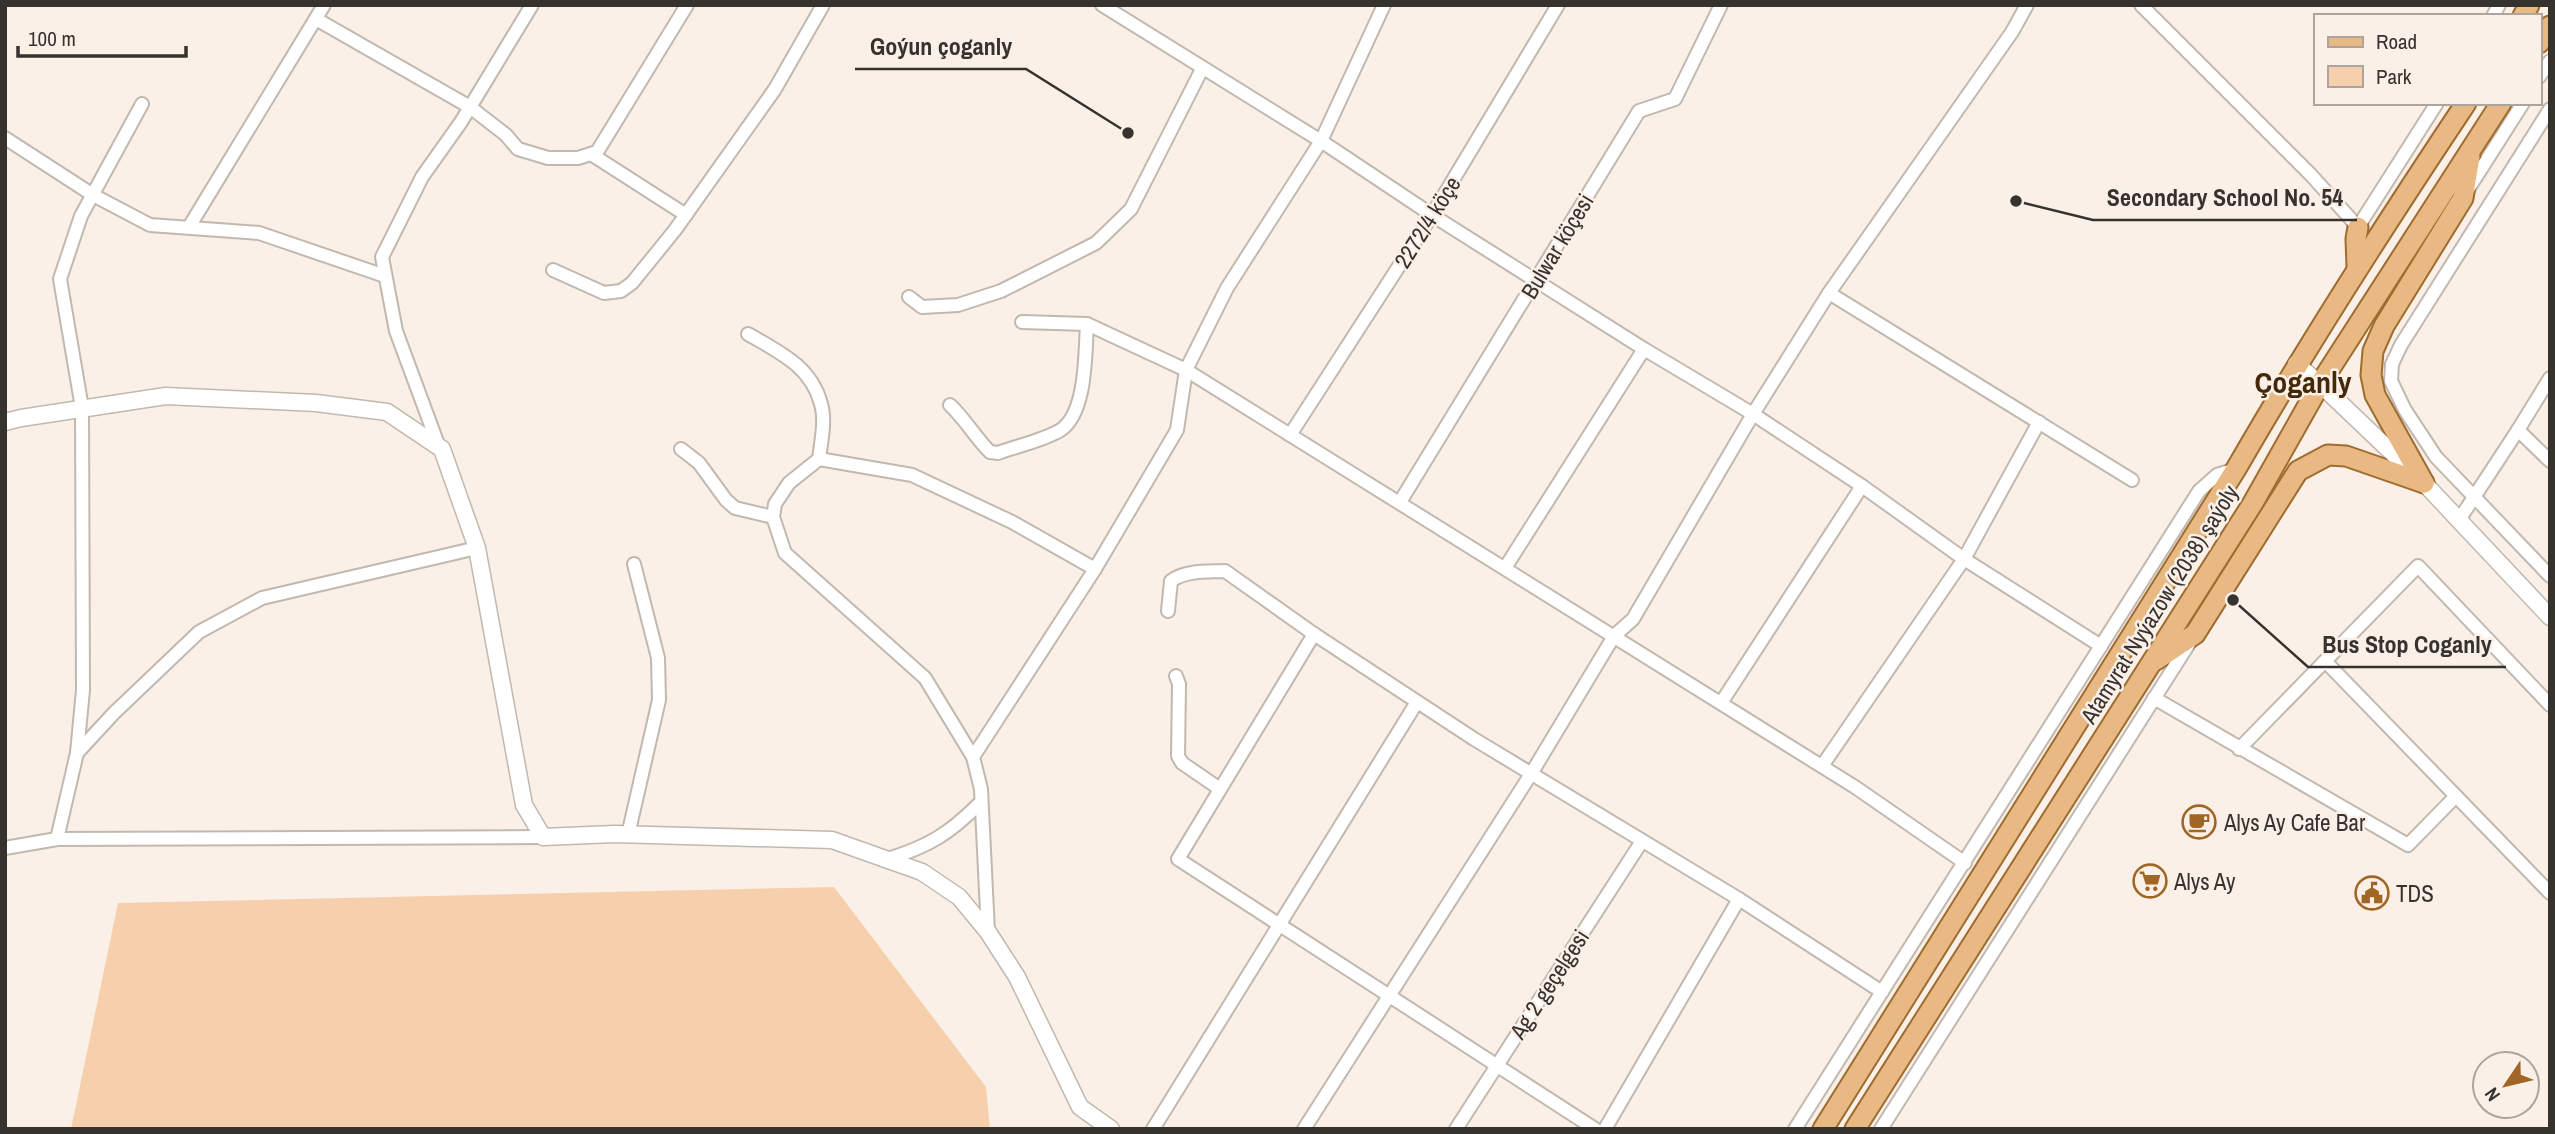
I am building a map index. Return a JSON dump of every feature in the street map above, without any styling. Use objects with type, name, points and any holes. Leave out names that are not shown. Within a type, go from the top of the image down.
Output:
[{"type":"main road","name":"Atamyrat Nyýazow (2038) şaýoly","points":[[1823,1129],[2236,469],[2296,364],[2465,105]]},
{"type":"main road","name":"Atamyrat Nyýazow (2038) şaýoly","points":[[1856,1129],[2253,503],[2320,384],[2500,105]]},
{"type":"main road","points":[[2424,483],[2375,395],[2371,375],[2373,351],[2384,326],[2463,198],[2471,149]]},
{"type":"main road","points":[[2357,267],[2358,227]]},
{"type":"main road","points":[[2374,300],[2421,266]]},
{"type":"main road","points":[[2149,664],[2195,634],[2298,471],[2328,455],[2359,459],[2424,483]]},
{"type":"main road","points":[[2250,547],[2253,503]]},
{"type":"street","points":[[188,227],[324,5]]},
{"type":"street","points":[[439,447],[396,331],[382,257],[422,177],[470,107],[532,5]]},
{"type":"street","points":[[316,19],[470,107],[506,135],[519,149],[548,158],[578,158],[597,152],[687,5]]},
{"type":"street","points":[[1102,5],[1321,141],[1432,215],[1644,349],[1754,414],[1862,486],[1964,559],[2101,646]]},
{"type":"street","points":[[973,757],[1095,569],[1177,430],[1186,370],[1227,288],[1321,141],[1384,5]]},
{"type":"street","name":"2272/4 köçe","points":[[1290,435],[1432,215],[1558,5]]},
{"type":"street","name":"Bulwar köçesi","points":[[1401,502],[1639,111],[1675,99],[1721,5]]},
{"type":"street","points":[[1304,1129],[1531,774],[1614,636],[1633,619],[1829,293],[2012,33],[2027,5]]},
{"type":"street","points":[[2141,5],[2311,175],[2358,227],[2436,105]]},
{"type":"street","points":[[553,270],[604,293],[621,291],[632,284],[686,215],[775,89],[822,6]]},
{"type":"street","points":[[909,297],[922,307],[958,305],[1001,291],[1096,243],[1131,209],[1202,69]]},
{"type":"street","points":[[57,839],[77,752],[83,690],[82,408],[60,279],[81,216],[142,104]]},
{"type":"street","points":[[2463,198],[2522,105]]},
{"type":"street","points":[[2550,108],[2401,345],[2392,364],[2391,382],[2405,410],[2436,457],[2550,576]]},
{"type":"street","points":[[5,138],[93,195],[150,225],[258,233],[385,276]]},
{"type":"street","points":[[591,154],[686,215]]},
{"type":"street","points":[[1829,293],[2132,480]]},
{"type":"street","points":[[1022,322],[1087,324],[1186,370],[1822,766],[1965,863]]},
{"type":"street","points":[[950,405],[990,452],[998,453],[1059,431],[1076,411],[1081,394],[1087,324]]},
{"type":"street","points":[[748,334],[794,360],[808,376],[822,405],[819,459],[789,483],[775,504],[773,517],[785,553],[925,678],[973,757],[981,789],[988,932]]},
{"type":"street","points":[[1505,568],[1644,349]]},
{"type":"street","points":[[2296,364],[2424,483],[2550,617]]},
{"type":"street","points":[[2459,520],[2550,378]]},
{"type":"street","points":[[5,422],[166,396],[316,403],[387,412],[442,449],[477,548],[524,805],[543,837]]},
{"type":"street","points":[[1822,766],[1964,559],[2039,422]]},
{"type":"street","points":[[2518,430],[2550,461]]},
{"type":"street","points":[[681,449],[699,463],[735,508],[773,517]]},
{"type":"street","points":[[819,459],[912,475],[1012,522],[1095,569]]},
{"type":"street","points":[[1795,1129],[2199,491],[2217,475],[2236,469]]},
{"type":"street","points":[[1721,703],[1862,486]]},
{"type":"street","points":[[77,752],[199,632],[262,597],[477,548]]},
{"type":"street","points":[[628,835],[659,700],[658,658],[634,565]]},
{"type":"street","points":[[2239,748],[2418,566],[2550,705]]},
{"type":"street","points":[[1168,611],[1171,581],[1175,578],[1182,574],[1225,571],[1417,702],[1739,900],[1882,992]]},
{"type":"street","points":[[1314,634],[1178,859],[1595,1129]]},
{"type":"street","points":[[1881,1129],[2195,634]]},
{"type":"street","points":[[2325,661],[2550,893]]},
{"type":"street","points":[[1176,676],[1179,684],[1178,756],[1182,763],[1220,789]]},
{"type":"street","points":[[2154,698],[2409,845],[2456,796]]},
{"type":"street","points":[[1153,1129],[1417,702]]},
{"type":"street","points":[[888,859],[936,841],[980,803]]},
{"type":"street","points":[[5,848],[57,839],[628,835],[832,840],[922,872],[959,897],[988,932],[1017,977],[1080,1107],[1111,1129]]},
{"type":"street","name":"Ag 2 geçelgesi","points":[[1456,1129],[1642,841]]},
{"type":"street","points":[[1605,1129],[1739,900]]},
{"type":"green space","points":[[834,887],[986,1087],[990,1129],[71,1129],[118,903]]},
{"type":"place","name":"Goýun çoganly","points":[[1128,133]]},
{"type":"place","name":"Secondary School No. 54","points":[[2016,201]]},
{"type":"place","name":"Bus Stop Coganly","points":[[2233,600]]},
{"type":"place","name":"Alys Ay Cafe Bar","points":[[2199,822]]},
{"type":"place","name":"Alys Ay","points":[[2150,881]]},
{"type":"place","name":"TDS","points":[[2372,893]]},
{"type":"district","name":"Çoganly","points":[[2303,382]]}]
